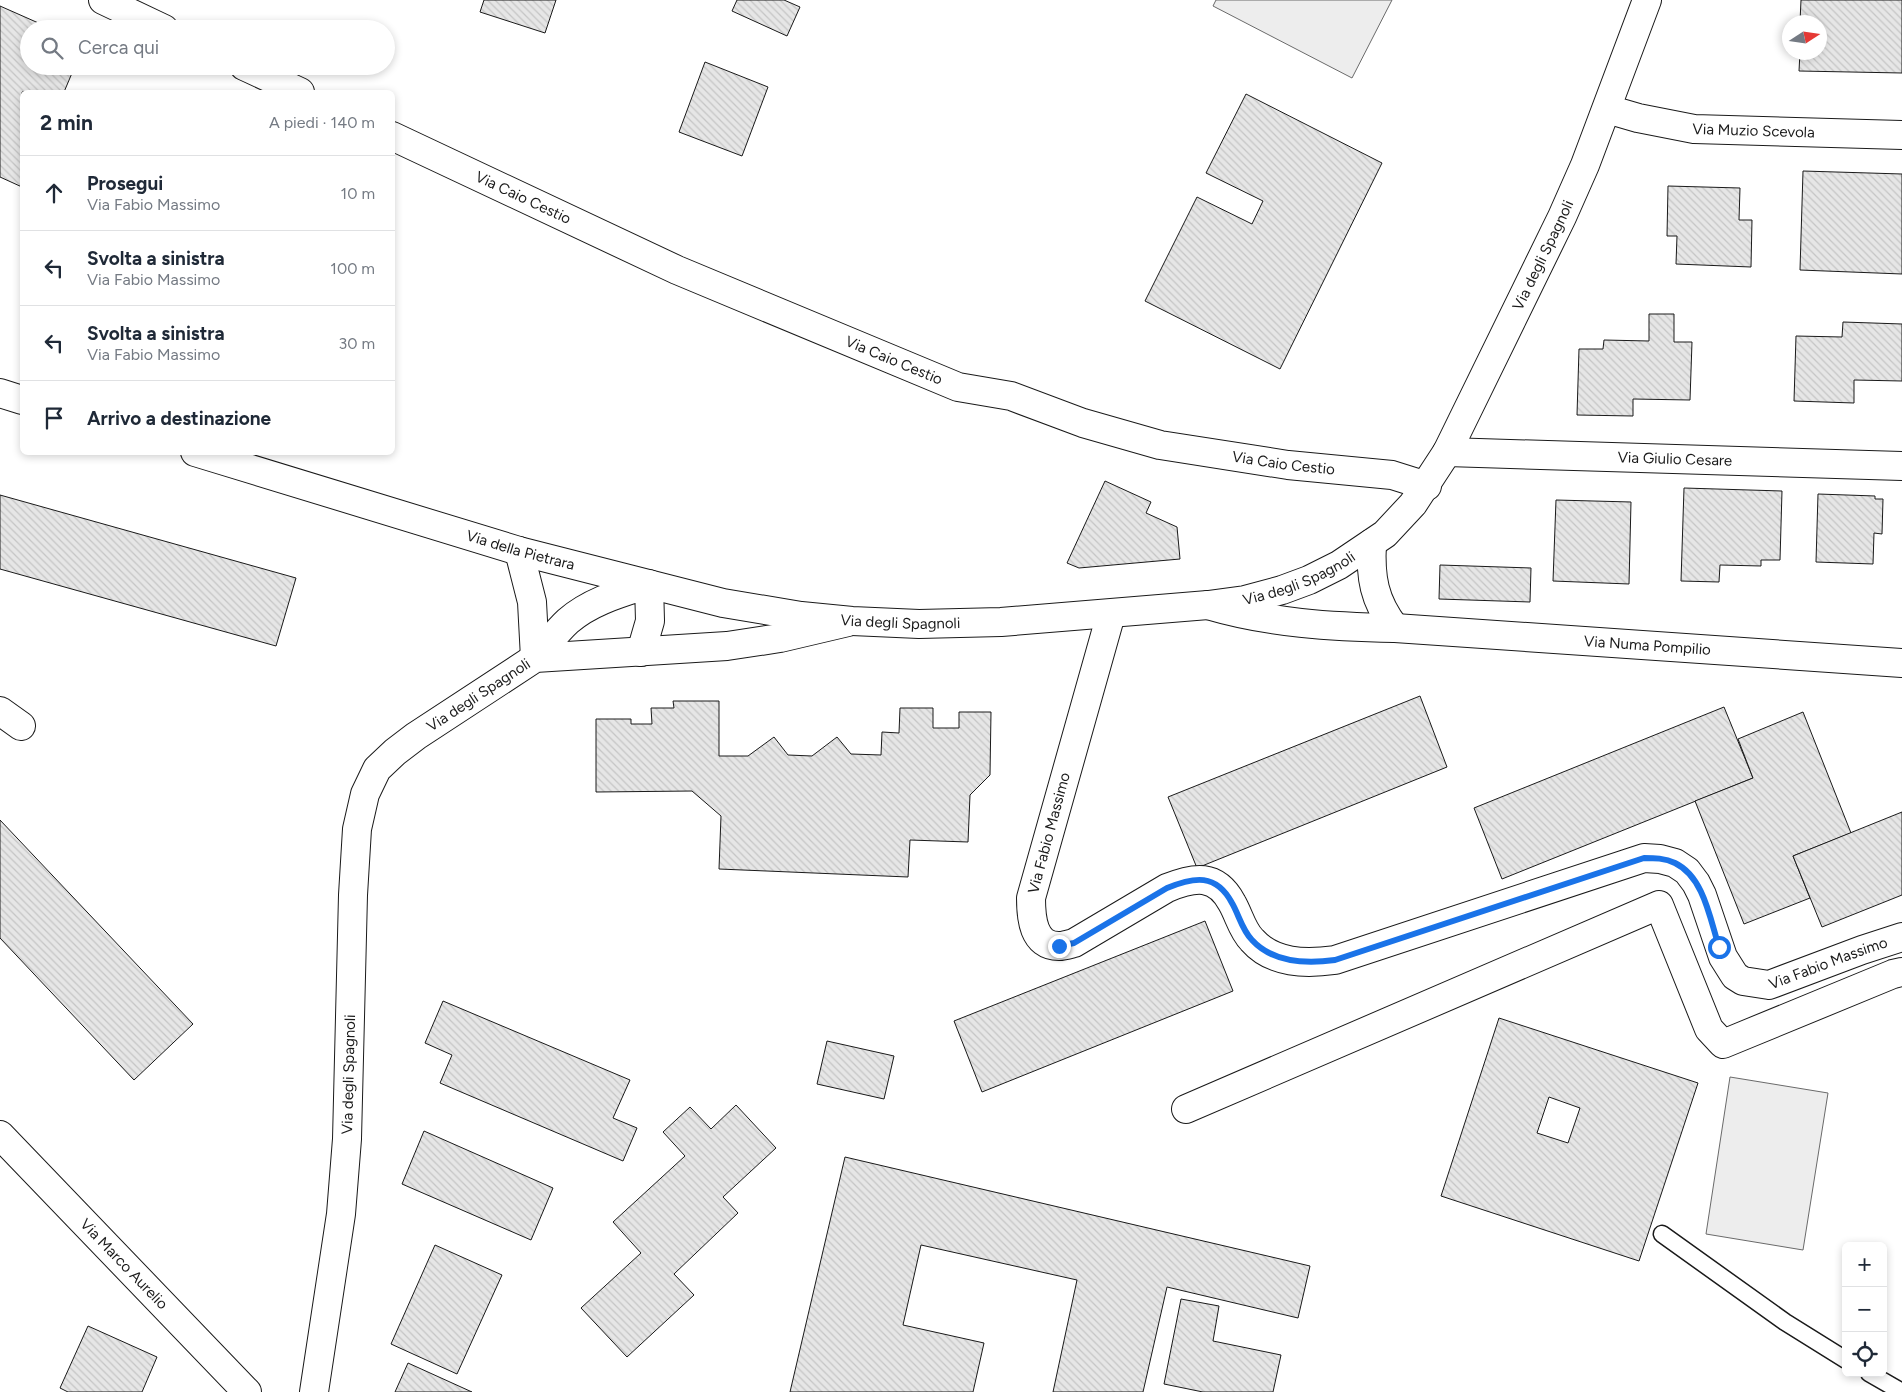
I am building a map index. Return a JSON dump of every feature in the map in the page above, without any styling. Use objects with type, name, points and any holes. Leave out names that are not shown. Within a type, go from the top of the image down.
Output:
[{"type":"street","points":[[103,0],[145,20]]},
{"type":"street","name":"Via degli Spagnoli","points":[[314,1392],[341,1214],[345,1163],[350,1092],[354,880],[357,830],[361,806],[370,781],[385,760],[416,736],[535,658],[699,649],[757,642],[852,621],[919,624],[1000,622],[1208,605],[1245,600],[1282,590],[1323,573],[1372,543],[1400,519],[1426,486],[1447,452],[1562,217],[1607,109],[1647,0]]},
{"type":"street","points":[[263,75],[296,90]]},
{"type":"street","name":"Via Muzio Scevola","points":[[1607,109],[1638,118],[1694,129],[1902,135]]},
{"type":"street","name":"Via Caio Cestio","points":[[395,137],[677,270],[958,387],[1011,396],[1083,422],[1160,445],[1288,465],[1392,475],[1426,486]]},
{"type":"street","points":[[0,393],[20,399]]},
{"type":"street","name":"Via Giulio Cesare","points":[[1447,452],[1902,466]]},
{"type":"street","name":"Via della Pietrara","points":[[205,455],[519,551],[755,609],[852,621]]},
{"type":"street","points":[[1372,543],[1371,571],[1377,596],[1381,608],[1395,628]]},
{"type":"street","points":[[519,551],[532,602],[535,658]]},
{"type":"street","points":[[535,658],[568,621],[581,612],[610,597],[649,584],[650,621],[641,652]]},
{"type":"street","name":"Via Numa Pompilio","points":[[1208,605],[1258,618],[1286,622],[1902,663]]},
{"type":"street","name":"Via Fabio Massimo","points":[[1111,614],[1030,898],[1035,932],[1044,943],[1059,946],[1074,943],[1167,888],[1183,882],[1200,879],[1213,881],[1224,890],[1252,941],[1269,953],[1300,963],[1335,960],[1644,858],[1660,859],[1674,863],[1686,871],[1696,883],[1702,895],[1723,957],[1735,976],[1743,982],[1769,985],[1869,947],[1902,937]]},
{"type":"street","points":[[1186,1108],[1659,905],[1709,1029],[1723,1044],[1893,974],[1902,972]]},
{"type":"street","name":"Via Marco Aurelio","points":[[0,1135],[248,1392]]},
{"type":"lane","points":[[1662,1234],[1785,1322],[1842,1358]]},
{"type":"lane","points":[[1876,1377],[1902,1392]]},
{"type":"shaded area","points":[[1216,0],[1392,0],[1352,78],[1213,6]]},
{"type":"shaded area","points":[[1730,1077],[1828,1093],[1803,1250],[1706,1234]]},
{"type":"building","points":[[484,0],[556,0],[545,33],[480,12]]},
{"type":"building","points":[[737,0],[784,0],[800,7],[787,36],[732,11]]},
{"type":"building","points":[[1801,0],[1902,0],[1902,73],[1799,71],[1800,60],[1827,60],[1827,15],[1800,15]]},
{"type":"building","points":[[0,6],[32,20],[20,20],[20,75],[71,75],[65,90],[20,90],[20,186],[0,177]]},
{"type":"building","points":[[705,62],[768,87],[742,156],[679,132]]},
{"type":"building","points":[[1246,94],[1382,163],[1280,369],[1145,301],[1197,197],[1252,224],[1263,201],[1206,173]]},
{"type":"building","points":[[1803,171],[1902,174],[1902,274],[1800,270]]},
{"type":"building","points":[[1668,186],[1740,188],[1739,220],[1752,220],[1751,267],[1676,264],[1677,236],[1667,236]]},
{"type":"building","points":[[1649,314],[1674,314],[1674,342],[1692,342],[1690,400],[1633,399],[1633,416],[1577,415],[1579,349],[1603,349],[1604,340],[1649,341]]},
{"type":"building","points":[[1843,322],[1902,324],[1902,381],[1854,380],[1854,403],[1794,401],[1796,336],[1842,337]]},
{"type":"building","points":[[1105,481],[1151,502],[1146,513],[1177,527],[1180,559],[1079,568],[1067,563]]},
{"type":"building","points":[[1684,488],[1782,491],[1780,560],[1761,560],[1761,566],[1720,565],[1719,582],[1681,581]]},
{"type":"building","points":[[1818,494],[1875,496],[1875,499],[1883,499],[1882,534],[1874,533],[1873,564],[1816,562]]},
{"type":"building","points":[[0,495],[296,578],[276,646],[0,569]]},
{"type":"building","points":[[1556,500],[1631,502],[1629,584],[1553,581]]},
{"type":"building","points":[[1440,565],[1531,568],[1530,602],[1439,599]]},
{"type":"building","points":[[1420,696],[1447,767],[1197,868],[1168,797]]},
{"type":"building","points":[[673,701],[719,701],[719,756],[748,756],[774,737],[788,755],[812,756],[837,737],[851,754],[881,755],[882,732],[899,733],[900,708],[933,708],[933,728],[959,728],[959,712],[991,712],[990,775],[970,795],[968,842],[910,840],[908,877],[719,869],[721,816],[692,791],[596,792],[596,719],[631,719],[631,724],[652,724],[651,708],[674,708]]},
{"type":"building","points":[[1724,707],[1753,778],[1502,879],[1474,808]]},
{"type":"building","points":[[1803,712],[1851,833],[1793,856],[1810,898],[1744,924],[1695,801],[1753,778],[1738,739]]},
{"type":"building","points":[[1902,812],[1902,895],[1822,927],[1793,856]]},
{"type":"building","points":[[0,820],[193,1024],[134,1080],[0,938]]},
{"type":"building","points":[[1205,921],[1233,991],[982,1092],[954,1021]]},
{"type":"building","points":[[443,1001],[630,1080],[613,1118],[637,1128],[623,1161],[440,1083],[452,1055],[425,1043]]},
{"type":"building","points":[[1499,1018],[1698,1083],[1639,1261],[1441,1196]],"holes":[[[1549,1097],[1580,1108],[1568,1143],[1537,1133]]]},
{"type":"building","points":[[827,1041],[894,1056],[884,1099],[817,1084]]},
{"type":"building","points":[[736,1105],[776,1148],[723,1197],[738,1213],[674,1274],[694,1295],[627,1357],[581,1308],[641,1253],[613,1222],[685,1156],[663,1132],[690,1107],[711,1129]]},
{"type":"building","points":[[424,1131],[553,1188],[531,1240],[402,1184]]},
{"type":"building","points":[[845,1157],[1310,1266],[1298,1318],[1167,1287],[1143,1392],[1053,1392],[1077,1280],[921,1245],[903,1325],[984,1343],[973,1392],[790,1392]]},
{"type":"building","points":[[435,1245],[502,1275],[457,1374],[391,1344]]},
{"type":"building","points":[[1181,1299],[1219,1306],[1213,1341],[1281,1355],[1273,1392],[1203,1392],[1164,1384]]},
{"type":"building","points":[[88,1326],[157,1357],[142,1392],[68,1392],[60,1388]]},
{"type":"building","points":[[408,1363],[472,1392],[395,1392]]},
{"type":"route","points":[[1059,946],[1074,943],[1167,888],[1183,882],[1200,879],[1213,881],[1224,890],[1252,941],[1269,953],[1300,963],[1335,960],[1644,858],[1660,859],[1674,863],[1686,871],[1696,883],[1702,895],[1719,947]]}]
